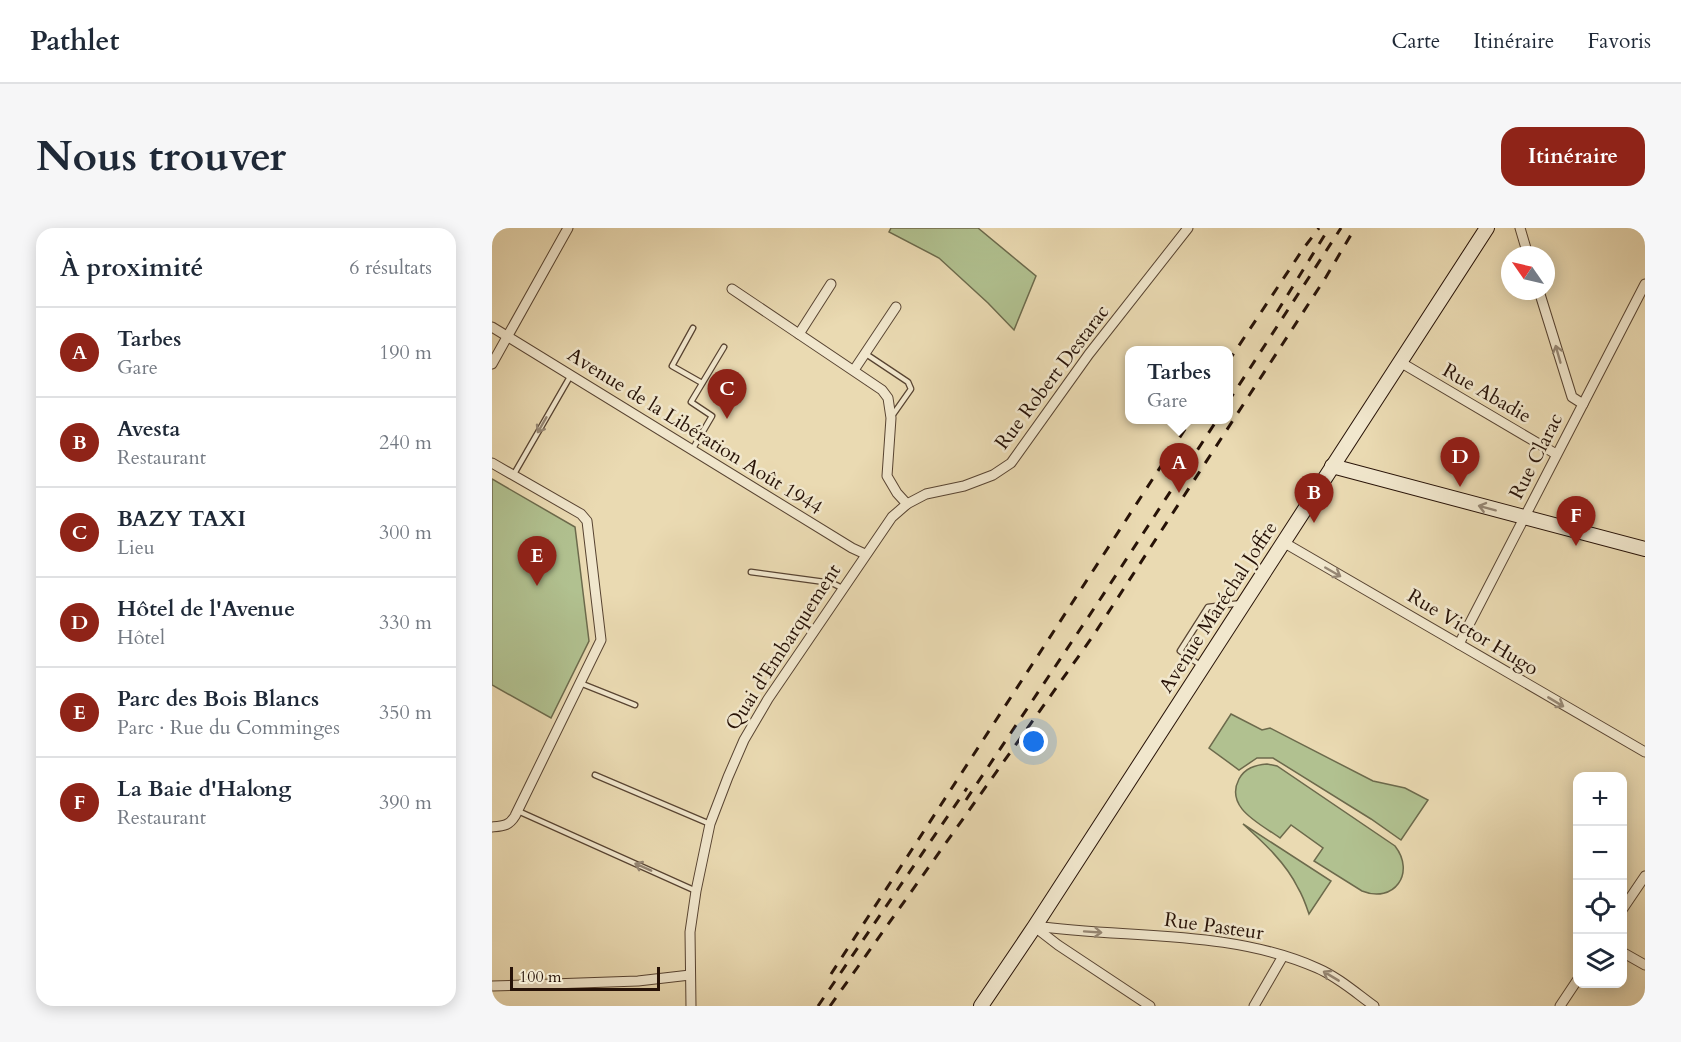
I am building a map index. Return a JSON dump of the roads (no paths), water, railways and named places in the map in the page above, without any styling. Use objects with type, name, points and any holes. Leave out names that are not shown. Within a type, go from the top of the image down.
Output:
[{"type":"main road","name":"Avenue Maréchal Joffre","points":[[981,1006],[1487,228]]},
{"type":"main road","points":[[1332,466],[1645,549]]},
{"type":"street","points":[[492,364],[568,228]]},
{"type":"street","name":"Rue Robert Destarac","points":[[865,554],[892,517],[907,504],[926,494],[964,486],[993,476],[1011,463],[1089,354],[1188,228]]},
{"type":"street","points":[[1520,228],[1525,246]]},
{"type":"street","points":[[799,334],[831,284]]},
{"type":"street","name":"Rue Clarac","points":[[1459,644],[1645,284]]},
{"type":"street","points":[[732,289],[882,390],[888,398],[891,418],[887,476],[907,504]]},
{"type":"street","points":[[1542,300],[1572,397],[1583,404]]},
{"type":"street","points":[[854,370],[896,307]]},
{"type":"street","name":"Avenue de la Libération Août 1944","points":[[492,327],[865,554]]},
{"type":"street","name":"Rue Abadie","points":[[1400,362],[1556,454]]},
{"type":"street","points":[[492,463],[581,514],[587,521],[601,640],[518,811],[511,822],[504,826],[492,827]]},
{"type":"street","name":"Rue Victor Hugo","points":[[1283,542],[1645,752]]},
{"type":"street","name":"Quai d'Embarquement","points":[[691,1006],[690,932],[710,824],[744,740],[768,699],[865,554]]},
{"type":"street","points":[[1627,904],[1645,876]]},
{"type":"street","points":[[1035,926],[1058,945],[1150,1006]]},
{"type":"street","name":"Rue Pasteur","points":[[1035,926],[1068,931],[1202,939],[1282,956],[1318,968],[1374,1006]]},
{"type":"street","points":[[1627,954],[1645,965]]},
{"type":"street","points":[[1254,1006],[1282,956]]},
{"type":"street","points":[[492,986],[638,981],[690,975]]},
{"type":"street","points":[[1560,1006],[1573,986]]},
{"type":"lane","points":[[693,328],[672,366],[702,383]]},
{"type":"lane","points":[[692,450],[712,416],[691,402],[724,347]]},
{"type":"lane","points":[[866,354],[908,382],[911,388],[891,418]]},
{"type":"lane","points":[[514,476],[571,375]]},
{"type":"lane","points":[[751,572],[832,583],[842,588]]},
{"type":"lane","points":[[1202,667],[1180,651],[1208,607],[1244,603]]},
{"type":"lane","points":[[580,683],[635,705]]},
{"type":"lane","points":[[595,775],[710,824]]},
{"type":"lane","points":[[518,811],[696,891]]},
{"type":"railway","points":[[1233,354],[1319,228]]},
{"type":"railway","points":[[1277,312],[1329,228]]},
{"type":"railway","points":[[1233,394],[1341,228]]},
{"type":"railway","points":[[1233,420],[1355,228]]},
{"type":"railway","points":[[831,974],[1188,424]]},
{"type":"railway","points":[[966,800],[1214,424]]},
{"type":"railway","points":[[830,1006],[1093,636],[1231,424]]},
{"type":"railway","points":[[818,1006],[967,788]]},
{"type":"place","name":"BAZY TAXI","points":[[727,419]]},
{"type":"place","name":"Hôtel de l'Avenue","points":[[1460,487]]},
{"type":"place","name":"Tarbes","points":[[1179,493]]},
{"type":"place","name":"Avesta","points":[[1314,523]]},
{"type":"place","name":"La Baie d'Halong","points":[[1576,546]]},
{"type":"place","name":"Parc des Bois Blancs","points":[[537,586]]}]
